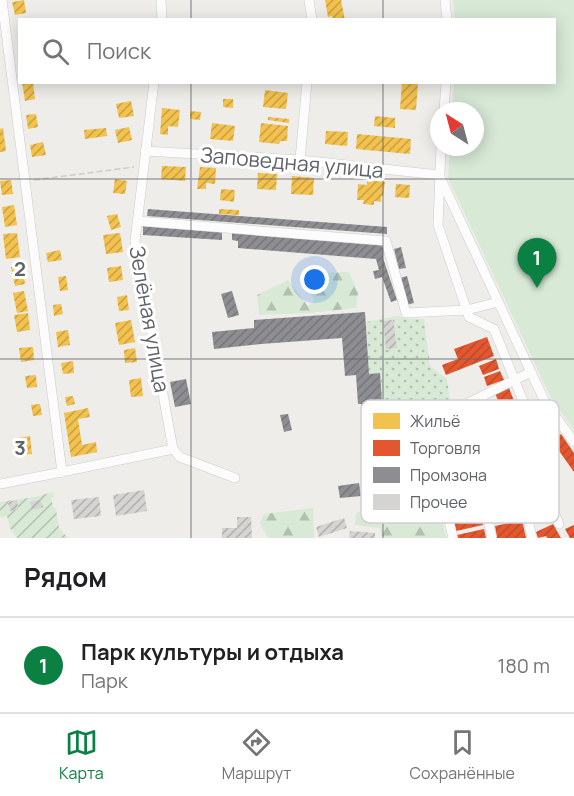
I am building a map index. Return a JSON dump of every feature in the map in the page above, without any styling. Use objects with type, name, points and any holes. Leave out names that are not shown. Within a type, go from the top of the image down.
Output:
[{"type":"street","points":[[2,0],[62,472]]},
{"type":"street","points":[[161,0],[162,18]]},
{"type":"street","points":[[309,0],[312,18]]},
{"type":"street","points":[[445,0],[447,18]]},
{"type":"street","name":"Зелёная улица","points":[[154,84],[135,241],[173,448]]},
{"type":"street","points":[[300,160],[307,84]]},
{"type":"street","points":[[445,102],[446,84]]},
{"type":"street","name":"Заповедная улица","points":[[145,151],[300,160],[439,175]]},
{"type":"street","points":[[440,156],[438,225],[469,317],[494,329],[510,327]]},
{"type":"street","points":[[439,175],[544,400]]},
{"type":"street","points":[[137,220],[386,241],[406,313],[467,310],[498,302]]},
{"type":"street","points":[[494,329],[522,400]]},
{"type":"street","points":[[474,400],[531,372]]},
{"type":"street","points":[[559,421],[574,442]]},
{"type":"street","points":[[0,484],[173,448],[180,457],[236,478]]},
{"type":"street","points":[[450,523],[453,538]]},
{"type":"street","points":[[489,523],[492,538]]},
{"type":"street","points":[[529,523],[532,538]]},
{"type":"path","points":[[24,181],[144,166]]},
{"type":"green space","points":[[453,0],[574,0],[574,430],[559,409],[559,400],[551,398],[448,178],[449,156],[484,156],[484,102],[453,102],[454,84],[556,84],[556,18],[455,18]]},
{"type":"green space","points":[[349,272],[358,293],[356,308],[259,315],[257,295],[288,280],[308,306],[315,300],[300,282],[314,273]]},
{"type":"green space","points":[[397,316],[424,319],[430,366],[447,379],[450,400],[382,400],[380,373],[369,374],[366,322]]},
{"type":"green space","points":[[53,492],[54,497],[51,497],[53,507],[56,509],[59,528],[68,538],[17,538],[10,528],[7,516],[0,517],[0,502]]},
{"type":"green space","points":[[313,508],[314,538],[268,538],[260,523],[264,514]]},
{"type":"green space","points":[[361,511],[361,523],[443,523],[446,538],[382,538],[380,528],[355,525],[356,513]]},
{"type":"building: Жильё","points":[[24,0],[26,13],[15,15],[12,2]]},
{"type":"building: Жильё","points":[[325,0],[341,0],[345,18],[328,17]]},
{"type":"building: Жильё","points":[[22,84],[33,84],[35,99],[25,101]]},
{"type":"building: Жильё","points":[[402,84],[418,84],[416,110],[400,109]]},
{"type":"building: Жильё","points":[[265,90],[288,93],[286,109],[263,107]]},
{"type":"building: Жильё","points":[[223,99],[233,99],[233,108],[223,107]]},
{"type":"building: Жильё","points":[[131,101],[134,116],[119,118],[116,104]]},
{"type":"building: Жильё","points":[[162,108],[180,110],[178,127],[168,126],[168,135],[160,134]]},
{"type":"building: Жильё","points":[[190,111],[201,112],[200,120],[190,119]]},
{"type":"building: Жильё","points":[[36,114],[38,127],[28,129],[26,115]]},
{"type":"building: Жильё","points":[[375,116],[395,118],[395,128],[374,126]]},
{"type":"building: Жильё","points":[[268,117],[289,119],[289,123],[268,120]]},
{"type":"building: Жильё","points":[[212,123],[235,126],[233,141],[210,139]]},
{"type":"building: Жильё","points":[[261,123],[288,126],[287,141],[280,141],[279,144],[259,142]]},
{"type":"building: Жильё","points":[[129,127],[132,140],[118,143],[115,130]]},
{"type":"building: Жильё","points":[[3,128],[6,151],[0,152],[0,129]]},
{"type":"building: Жильё","points":[[106,128],[107,136],[85,139],[84,130]]},
{"type":"building: Жильё","points":[[326,131],[348,132],[347,146],[325,144]]},
{"type":"building: Жильё","points":[[357,134],[411,139],[410,154],[356,149]]},
{"type":"building: Жильё","points":[[43,142],[46,155],[32,157],[30,145]]},
{"type":"building: Жильё","points":[[162,166],[186,167],[185,181],[161,179]]},
{"type":"building: Жильё","points":[[200,167],[216,168],[215,184],[206,183],[206,189],[197,189]]},
{"type":"building: Жильё","points":[[258,173],[277,174],[276,190],[257,189]]},
{"type":"building: Жильё","points":[[292,176],[314,178],[313,195],[291,194]]},
{"type":"building: Жильё","points":[[115,179],[127,181],[125,194],[113,193]]},
{"type":"building: Жильё","points":[[11,180],[13,194],[2,195],[0,181]]},
{"type":"building: Жильё","points":[[367,180],[385,182],[381,202],[374,201],[374,205],[363,204],[364,200],[357,200],[358,184],[367,185]]},
{"type":"building: Жильё","points":[[396,184],[410,185],[409,198],[395,197]]},
{"type":"building: Жильё","points":[[221,189],[235,190],[234,202],[220,200]]},
{"type":"building: Жильё","points":[[14,205],[17,225],[5,227],[2,207]]},
{"type":"building: Жильё","points":[[219,209],[239,210],[239,215],[219,214]]},
{"type":"building: Жильё","points":[[117,214],[121,227],[111,230],[107,216]]},
{"type":"building: Жильё","points":[[17,233],[20,257],[6,259],[3,234]]},
{"type":"building: Жильё","points":[[120,233],[123,252],[106,254],[103,235]]},
{"type":"building: Жильё","points":[[60,250],[62,260],[48,262],[46,253]]},
{"type":"building: Жильё","points":[[22,265],[25,284],[15,286],[11,267]]},
{"type":"building: Жильё","points":[[121,266],[123,280],[109,282],[107,268]]},
{"type":"building: Жильё","points":[[66,276],[68,290],[60,291],[58,277]]},
{"type":"building: Жильё","points":[[24,291],[28,311],[17,313],[13,293]]},
{"type":"building: Жильё","points":[[127,295],[129,310],[119,311],[117,297]]},
{"type":"building: Жильё","points":[[61,304],[63,314],[54,316],[53,305]]},
{"type":"building: Жильё","points":[[28,313],[30,330],[17,332],[14,315]]},
{"type":"building: Жильё","points":[[131,320],[135,342],[119,345],[115,323]]},
{"type":"building: Жильё","points":[[68,330],[70,345],[58,347],[56,332]]},
{"type":"building: Жильё","points":[[33,347],[34,360],[21,362],[19,348]]},
{"type":"building: Жильё","points":[[135,348],[137,362],[125,363],[124,350]]},
{"type":"building: Жильё","points":[[73,361],[74,373],[63,374],[61,363]]},
{"type":"building: Жильё","points":[[36,375],[37,387],[27,388],[25,376]]},
{"type":"building: Жильё","points":[[141,378],[143,396],[131,397],[129,380]]},
{"type":"building: Жильё","points":[[73,396],[75,404],[67,406],[65,397]]},
{"type":"building: Жильё","points":[[40,404],[42,415],[33,416],[31,405]]},
{"type":"building: Жильё","points":[[88,408],[90,417],[78,419],[82,445],[96,442],[97,452],[71,457],[64,413]]},
{"type":"building: Жильё","points":[[30,436],[32,454],[22,455],[19,438]]},
{"type":"building: Торговля","points":[[487,337],[494,356],[446,375],[442,365],[458,359],[454,349]]},
{"type":"building: Торговля","points":[[496,359],[499,369],[483,375],[479,366]]},
{"type":"building: Торговля","points":[[500,371],[504,380],[487,386],[484,377]]},
{"type":"building: Торговля","points":[[509,388],[514,400],[498,400],[495,393]]},
{"type":"building: Торговля","points":[[561,434],[574,453],[574,472],[559,451],[559,436]]},
{"type":"building: Торговля","points":[[455,523],[483,523],[483,525],[456,531]]},
{"type":"building: Торговля","points":[[523,523],[526,538],[497,538],[495,526]]},
{"type":"building: Торговля","points":[[553,524],[561,538],[547,538],[546,536],[538,538],[536,532]]},
{"type":"building: Торговля","points":[[574,525],[574,538],[570,538],[565,529]]},
{"type":"building: Торговля","points":[[484,529],[486,538],[457,538],[457,535]]},
{"type":"building: Промзона","points":[[148,209],[387,227],[387,234],[147,216]]},
{"type":"building: Промзона","points":[[143,226],[222,232],[222,240],[143,235]]},
{"type":"building: Промзона","points":[[232,232],[384,242],[383,258],[397,300],[391,302],[382,277],[375,279],[373,271],[379,270],[376,259],[238,248],[238,241],[232,240]]},
{"type":"building: Промзона","points":[[401,247],[406,268],[399,269],[394,249]]},
{"type":"building: Промзона","points":[[407,276],[414,303],[407,305],[400,278]]},
{"type":"building: Промзона","points":[[232,291],[239,315],[228,318],[221,294]]},
{"type":"building: Промзона","points":[[365,312],[369,374],[380,373],[382,400],[361,400],[361,404],[358,404],[356,375],[345,376],[342,338],[214,349],[212,332],[254,328],[254,320]]},
{"type":"building: Промзона","points":[[186,379],[191,404],[175,407],[170,382]]},
{"type":"building: Промзона","points":[[288,414],[292,430],[284,432],[280,415]]},
{"type":"building: Промзона","points":[[359,483],[361,496],[340,498],[338,486]]},
{"type":"building: Прочее","points":[[393,320],[397,348],[386,349],[383,321]]},
{"type":"building: Прочее","points":[[144,490],[147,511],[116,516],[113,495]]},
{"type":"building: Прочее","points":[[99,497],[101,516],[74,519],[71,500]]},
{"type":"building: Прочее","points":[[17,500],[18,509],[10,511],[8,502]]},
{"type":"building: Прочее","points":[[41,500],[43,507],[32,510],[30,502]]},
{"type":"building: Прочее","points":[[237,517],[251,517],[252,538],[222,538],[222,528],[237,528]]},
{"type":"building: Прочее","points":[[344,518],[347,528],[319,537],[316,527]]},
{"type":"building: Прочее","points":[[350,531],[375,533],[375,538],[349,538]]},
{"type":"place","name":"Парк культуры и отдыха","points":[[537,288]]}]
